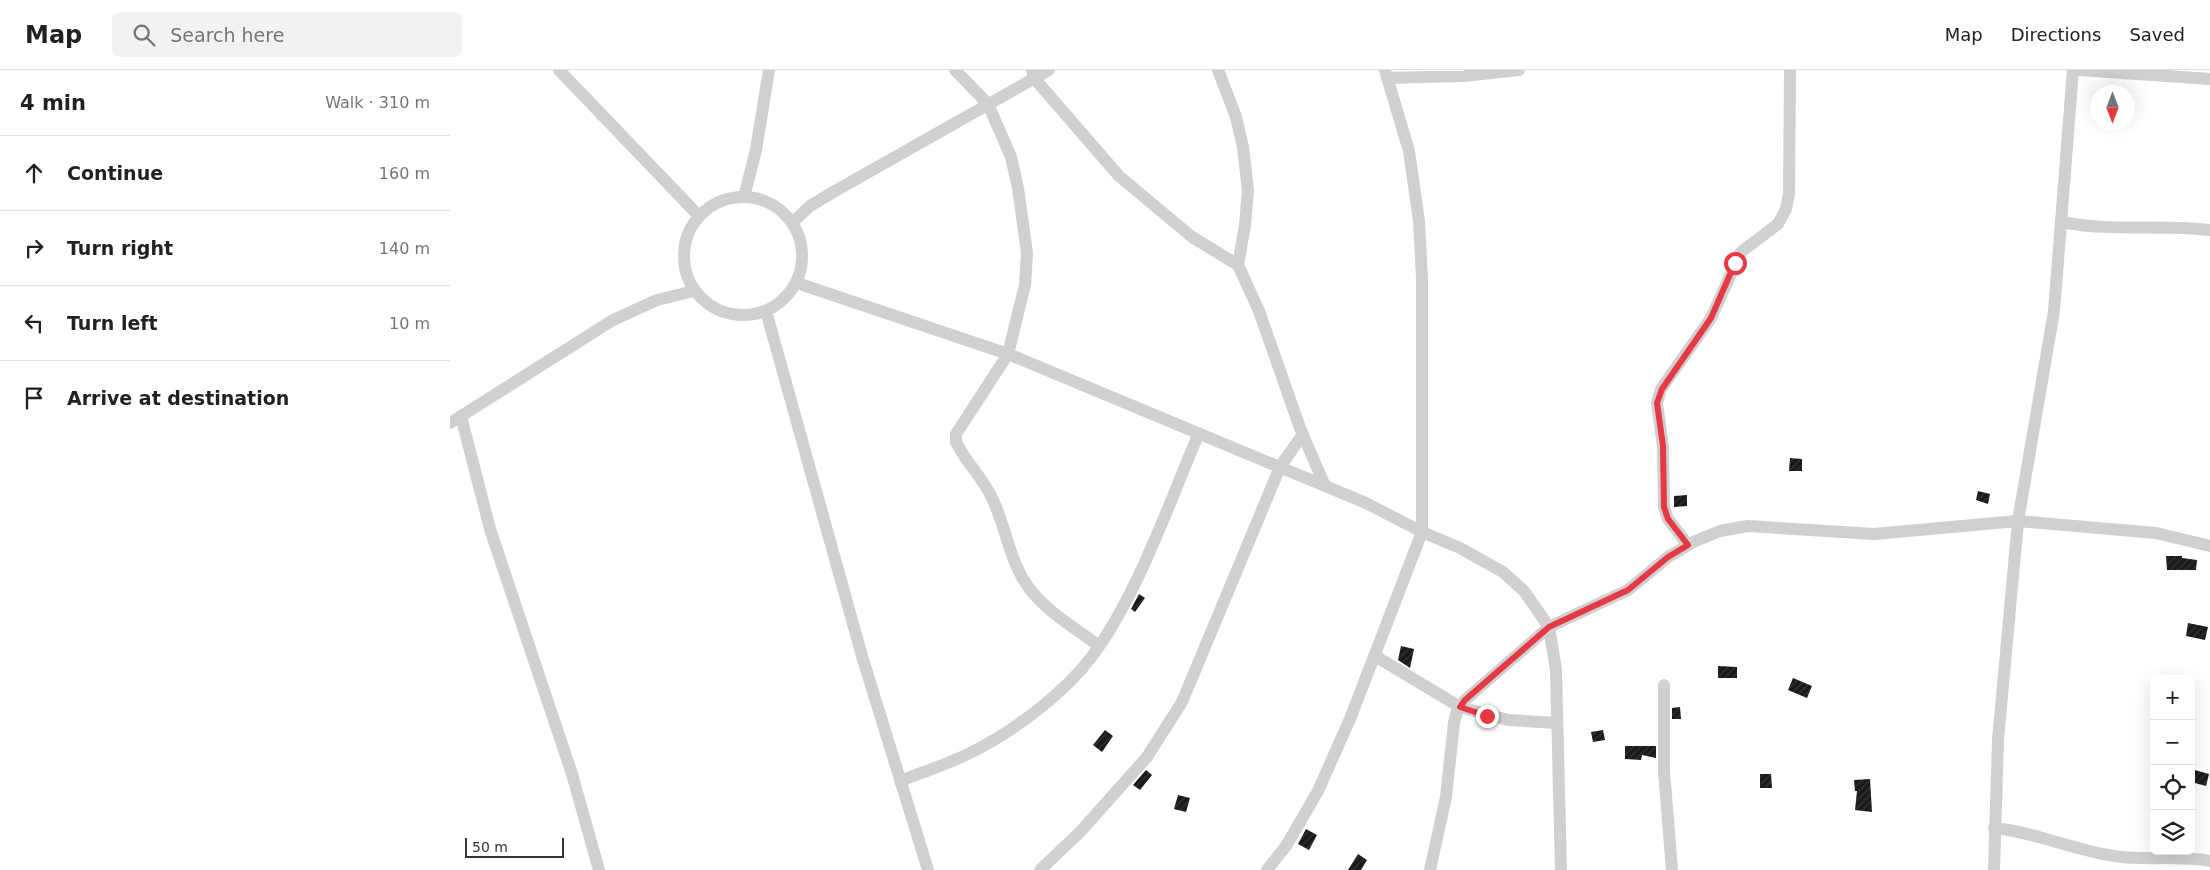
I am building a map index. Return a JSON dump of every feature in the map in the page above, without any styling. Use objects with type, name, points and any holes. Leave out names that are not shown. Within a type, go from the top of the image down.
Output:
[{"type":"street","points":[[559,70],[699,216]]},
{"type":"street","points":[[744,197],[760,125],[769,70]]},
{"type":"street","points":[[955,70],[988,104],[1011,157],[1018,188],[1027,254],[1025,285],[1008,354],[956,434],[956,442],[990,494],[1002,520],[1016,565],[1028,587],[1040,601],[1099,646]]},
{"type":"street","points":[[792,223],[810,206],[988,104],[1033,74],[1049,70]]},
{"type":"street","points":[[1218,70],[1236,117],[1244,147],[1248,190],[1245,225],[1238,265],[1273,348],[1302,434],[1325,486]]},
{"type":"street","points":[[1267,870],[1286,846],[1318,791],[1375,656],[1422,532],[1422,278],[1419,221],[1409,151],[1386,74],[1464,76],[1519,70]]},
{"type":"street","points":[[1688,545],[1668,519],[1664,507],[1664,453],[1657,403],[1662,389],[1711,318],[1741,252],[1778,224],[1786,209],[1789,194],[1790,70]]},
{"type":"street","points":[[1994,870],[1998,740],[2018,521],[2054,312],[2073,70]]},
{"type":"street","points":[[2079,70],[2210,79]]},
{"type":"street","points":[[1033,74],[1119,176],[1192,237],[1238,265]]},
{"type":"street","points":[[744,197],[763,200],[779,209],[792,223],[800,237],[803,252],[802,268],[797,283],[789,295],[766,312],[746,316],[726,314],[708,305],[694,291],[685,273],[683,253],[688,233],[699,216],[712,205],[727,199],[744,197]]},
{"type":"street","points":[[2062,222],[2083,227],[2164,226],[2210,230]]},
{"type":"street","points":[[797,283],[1008,354],[1366,503],[1422,532],[1460,548],[1503,572],[1524,591],[1549,627],[1556,670],[1561,870]]},
{"type":"street","points":[[599,870],[572,774],[455,420],[613,320],[657,300],[694,291]]},
{"type":"street","points":[[766,312],[862,656],[928,870]]},
{"type":"street","points":[[900,781],[971,753],[1027,718],[1063,689],[1099,646],[1115,622],[1146,557],[1199,433]]},
{"type":"street","points":[[1040,870],[1081,830],[1147,757],[1182,702],[1280,467],[1302,434]]},
{"type":"street","points":[[1430,870],[1446,797],[1454,723],[1465,700],[1549,627],[1628,590],[1668,557],[1688,545],[1720,531],[1748,526],[1874,534],[2018,521],[2156,533],[2210,546]]},
{"type":"street","points":[[1375,656],[1460,707],[1508,720],[1557,723]]},
{"type":"street","points":[[1664,685],[1664,771],[1672,870]]},
{"type":"street","points":[[1994,828],[2029,833],[2111,856],[2127,858],[2190,857],[2210,861]]},
{"type":"building","points":[[1790,458],[1802,459],[1802,471],[1789,471]]},
{"type":"building","points":[[1978,491],[1990,494],[1988,504],[1976,500]]},
{"type":"building","points":[[1687,495],[1687,506],[1674,507],[1674,496]]},
{"type":"building","points":[[2166,556],[2182,556],[2182,558],[2197,560],[2196,570],[2167,570]]},
{"type":"building","points":[[1139,594],[1145,598],[1135,612],[1131,609]]},
{"type":"building","points":[[2188,623],[2208,627],[2205,640],[2186,636]]},
{"type":"building","points":[[1401,646],[1414,649],[1410,668],[1398,660]]},
{"type":"building","points":[[1718,666],[1737,667],[1737,678],[1718,678]]},
{"type":"building","points":[[1793,678],[1812,686],[1807,698],[1788,690]]},
{"type":"building","points":[[1680,707],[1681,719],[1672,719],[1672,708]]},
{"type":"building","points":[[1105,730],[1113,736],[1102,752],[1093,745]]},
{"type":"building","points":[[1603,730],[1605,740],[1593,742],[1591,732]]},
{"type":"building","points":[[1625,746],[1656,746],[1656,758],[1642,755],[1641,760],[1625,759]]},
{"type":"building","points":[[1146,770],[1152,775],[1140,790],[1133,785]]},
{"type":"building","points":[[2195,770],[2209,774],[2206,786],[2195,783]]},
{"type":"building","points":[[1760,774],[1771,774],[1772,788],[1760,788]]},
{"type":"building","points":[[1870,779],[1872,812],[1855,810],[1857,791],[1855,791],[1854,780]]},
{"type":"building","points":[[1178,795],[1190,798],[1186,812],[1174,809]]},
{"type":"building","points":[[1306,829],[1317,835],[1309,850],[1298,844]]},
{"type":"building","points":[[1358,854],[1367,860],[1361,870],[1348,870]]},
{"type":"route","points":[[1487,716],[1460,707],[1465,700],[1549,627],[1628,590],[1668,557],[1688,545],[1668,519],[1664,507],[1663,446],[1657,414],[1657,403],[1662,389],[1711,318],[1721,299],[1735,263]]}]
